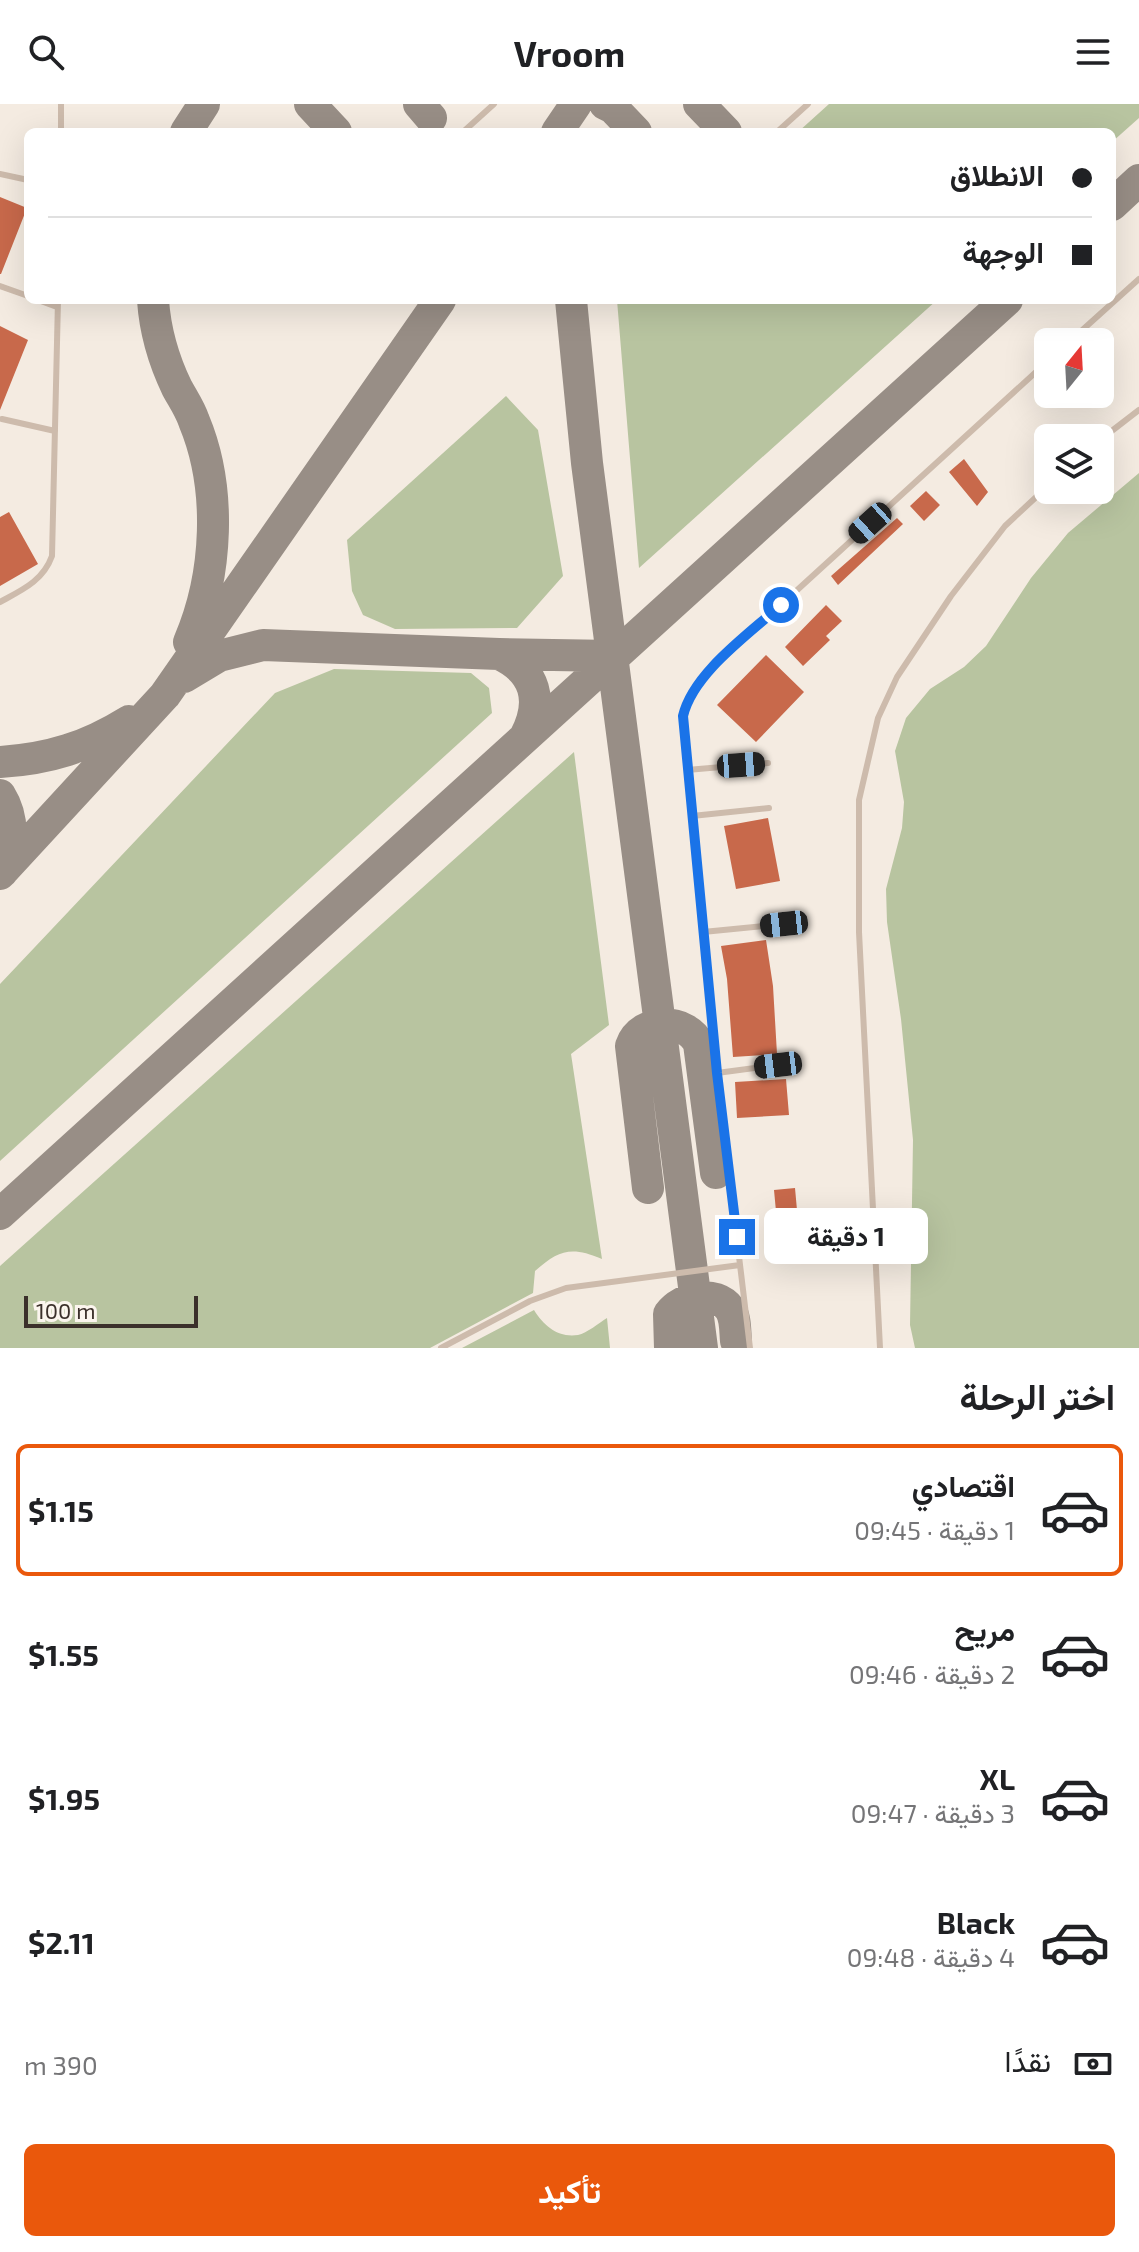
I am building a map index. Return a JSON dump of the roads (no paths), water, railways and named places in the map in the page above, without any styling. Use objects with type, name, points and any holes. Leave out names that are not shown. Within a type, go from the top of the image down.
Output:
[{"type":"lane","points":[[61,104],[61,128]]},
{"type":"lane","points":[[467,128],[494,104]]},
{"type":"lane","points":[[781,128],[808,104]]},
{"type":"lane","points":[[0,174],[24,179]]},
{"type":"lane","points":[[1116,300],[1139,279]]},
{"type":"lane","points":[[0,286],[24,295]]},
{"type":"lane","points":[[0,602],[37,580],[52,556],[58,304]]},
{"type":"lane","points":[[1085,328],[1111,304]]},
{"type":"lane","points":[[750,1348],[717,1073],[683,725],[685,707],[693,691],[714,666],[1034,374]]},
{"type":"lane","points":[[1114,429],[1139,410]]},
{"type":"lane","points":[[2,419],[55,431]]},
{"type":"lane","points":[[880,1348],[859,932],[859,800],[878,718],[897,677],[951,596],[987,549],[1005,526],[1034,499]]},
{"type":"lane","points":[[687,770],[768,763]]},
{"type":"lane","points":[[692,816],[769,808]]},
{"type":"lane","points":[[703,932],[784,924]]},
{"type":"lane","points":[[717,1073],[778,1065]]},
{"type":"lane","points":[[441,1348],[530,1301],[566,1288],[740,1265]]}]
